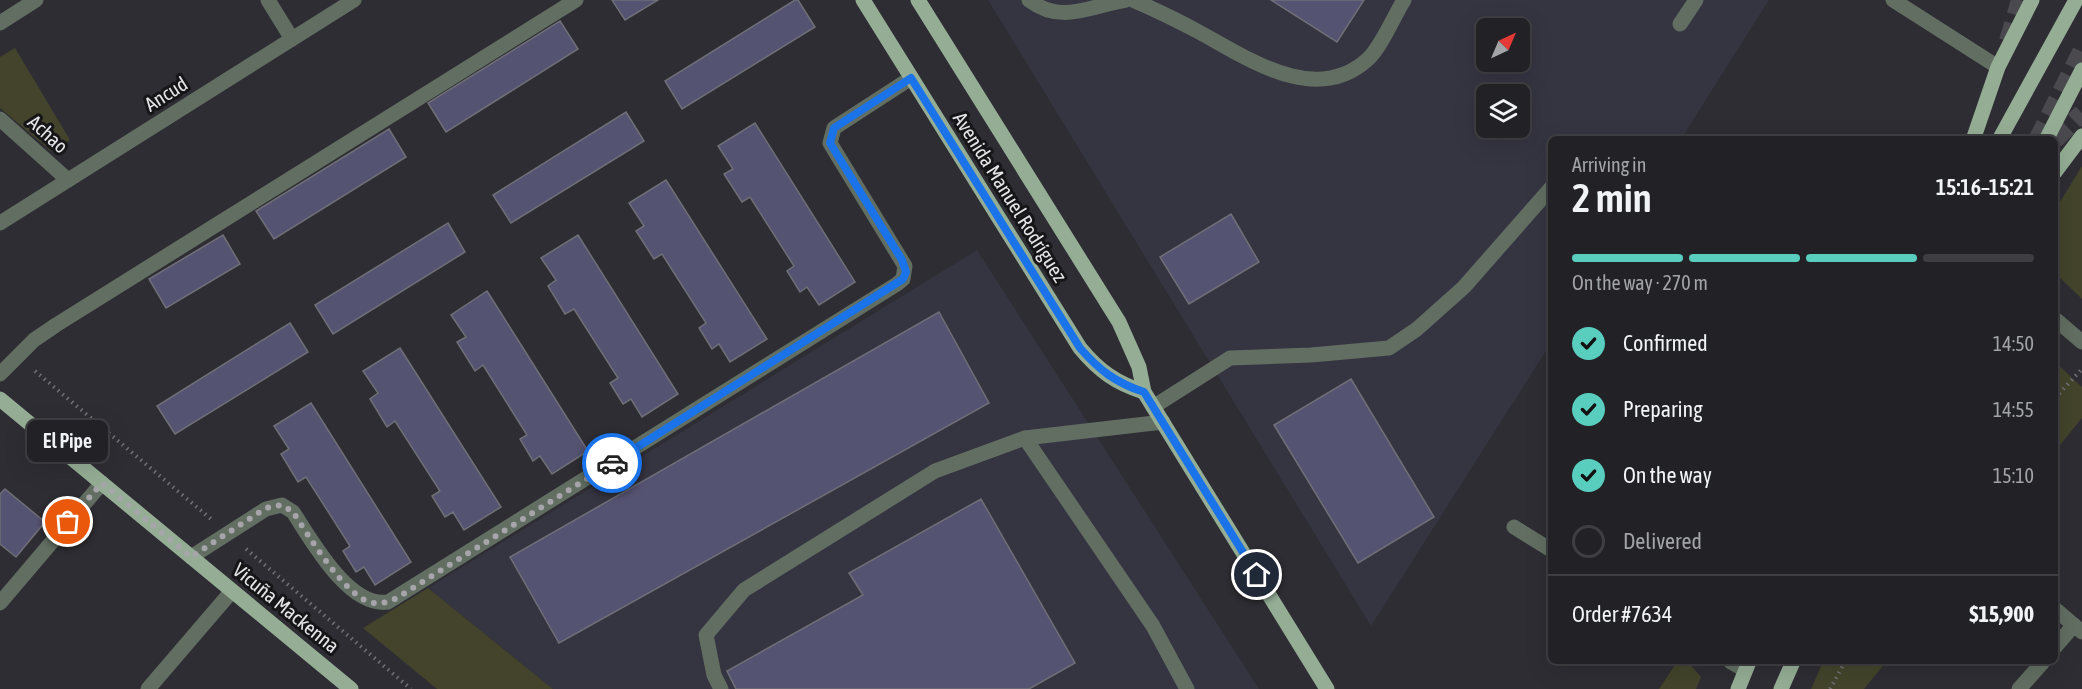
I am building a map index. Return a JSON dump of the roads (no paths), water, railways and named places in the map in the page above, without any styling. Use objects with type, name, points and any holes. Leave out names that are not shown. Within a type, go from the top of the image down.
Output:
[{"type":"main road","name":"Avenida Manuel Rodríguez","points":[[863,0],[1080,348],[1105,375],[1123,385],[1144,392]]},
{"type":"main road","name":"Avenida Manuel Rodríguez","points":[[918,0],[1119,322],[1138,367],[1144,392],[1327,689]]},
{"type":"main road","points":[[1974,136],[1998,67],[2031,0]]},
{"type":"main road","points":[[2001,136],[2076,0]]},
{"type":"main road","points":[[2048,136],[2082,70]]},
{"type":"main road","points":[[2058,168],[2082,136]]},
{"type":"main road","name":"Vicuña Mackenna","points":[[0,399],[351,689]]},
{"type":"main road","points":[[1781,689],[1792,664]]},
{"type":"main road","points":[[1737,689],[1747,666]]},
{"type":"street","points":[[0,22],[36,0]]},
{"type":"street","points":[[268,0],[292,39]]},
{"type":"street","name":"Ancud","points":[[0,223],[354,0]]},
{"type":"street","points":[[0,374],[34,340],[66,319],[576,0]]},
{"type":"street","points":[[1029,0],[1044,11],[1077,13],[1126,0]]},
{"type":"street","points":[[1133,0],[1170,16],[1273,72],[1301,79],[1350,72],[1369,58],[1404,0]]},
{"type":"street","points":[[1680,24],[1696,0]]},
{"type":"street","points":[[1893,0],[1998,67]]},
{"type":"street","points":[[191,557],[266,508],[282,505],[293,512],[341,579],[369,602],[388,602],[897,284],[903,279],[905,266],[830,143],[834,128],[911,78]]},
{"type":"street","name":"Achao","points":[[0,120],[68,180]]},
{"type":"street","points":[[1153,407],[1230,358],[1311,355],[1389,348],[1417,329],[1464,287],[1548,191]]},
{"type":"street","points":[[2058,322],[2082,342]]},
{"type":"street","points":[[721,689],[714,675],[706,636],[744,590],[935,471],[1024,438],[1163,422]]},
{"type":"street","points":[[1024,438],[1153,626],[1187,689]]},
{"type":"street","points":[[0,603],[102,483]]},
{"type":"street","points":[[1514,527],[1548,548]]},
{"type":"street","points":[[148,689],[232,591]]},
{"type":"street","points":[[2058,611],[2078,628],[2058,645]]},
{"type":"street","points":[[2019,689],[2041,664]]},
{"type":"tunnel","points":[[2008,41],[2020,0]]},
{"type":"tunnel","points":[[2039,136],[2082,50]]},
{"type":"tunnel","points":[[2058,137],[2082,113]]},
{"type":"place","name":"El Pipe","points":[[68,522]]}]
